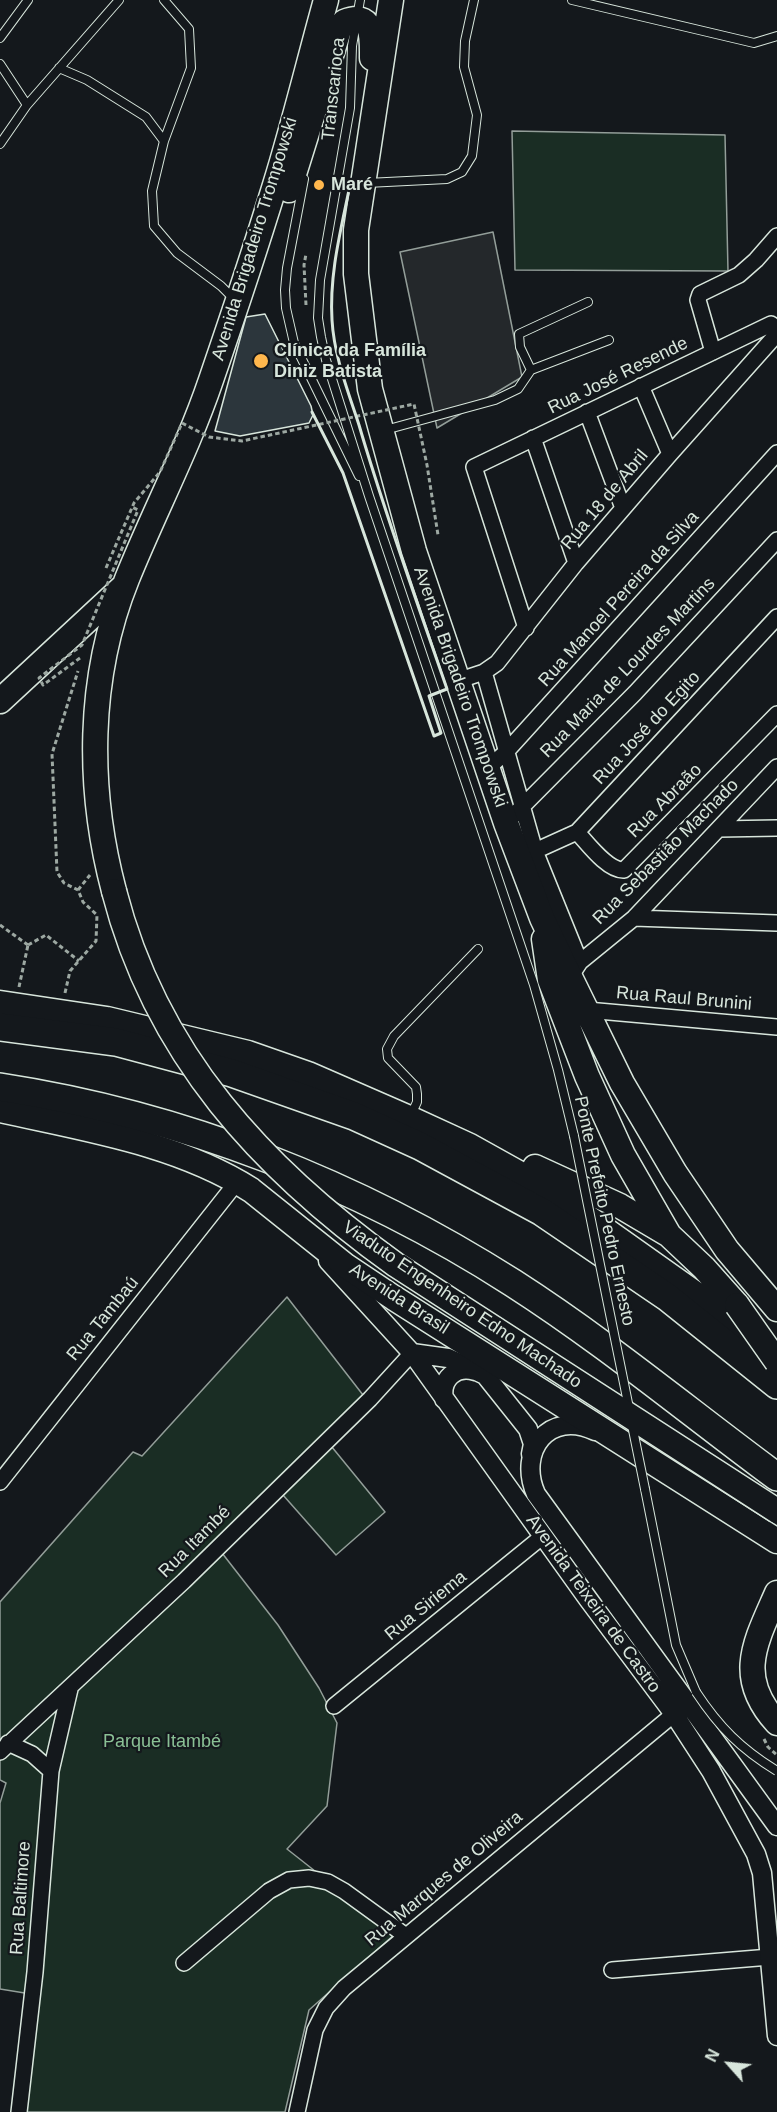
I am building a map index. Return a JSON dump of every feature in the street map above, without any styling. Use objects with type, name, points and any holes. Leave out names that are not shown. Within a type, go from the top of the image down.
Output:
[{"type":"highway","name":"Avenida Brigadeiro Trompowski","points":[[114,891],[100,827],[96,772],[95,723],[102,662],[125,586],[179,462],[206,393],[248,269],[275,184],[326,0]]},
{"type":"highway","name":"Avenida Brigadeiro Trompowski","points":[[391,0],[362,183],[356,230],[356,274],[367,371],[414,551],[487,769],[513,814],[542,918],[575,969],[587,1010],[622,1083],[675,1173],[727,1250],[777,1309]]},
{"type":"highway","points":[[248,269],[277,229],[339,30],[356,9],[372,33],[373,117]]},
{"type":"highway","points":[[0,701],[125,586]]},
{"type":"highway","name":"Viaduto Engenheiro Edno Machado","points":[[114,891],[122,924],[138,963],[184,1053],[227,1113],[276,1167],[349,1231],[396,1265],[777,1511]]},
{"type":"highway","points":[[542,918],[544,951],[550,980],[568,1029],[623,1155],[669,1235]]},
{"type":"highway","points":[[9,997],[248,1053],[308,1074],[410,1118],[470,1146],[549,1190],[777,1352]]},
{"type":"highway","points":[[0,1027],[128,1045],[232,1073],[363,1120],[420,1146],[542,1212],[666,1296],[777,1385]]},
{"type":"highway","points":[[0,1087],[99,1106],[151,1119],[210,1138],[293,1168],[411,1224],[514,1284],[606,1347],[777,1477]]},
{"type":"highway","name":"Avenida Brasil","points":[[0,1110],[144,1144],[197,1162],[237,1182],[346,1266],[394,1298],[777,1541]]},
{"type":"highway","points":[[470,1146],[516,1159],[558,1177],[620,1206],[669,1235],[737,1305],[777,1362]]},
{"type":"highway","points":[[777,1593],[754,1648],[752,1673],[755,1692],[763,1707],[777,1723]]},
{"type":"street","points":[[713,352],[698,300],[700,294],[739,275],[777,236]]},
{"type":"street","name":"Rua José Resende","points":[[526,628],[474,467],[713,352],[775,326]]},
{"type":"street","name":"Rua 18 de Abril","points":[[457,681],[484,672],[497,663],[576,563],[670,454],[775,326]]},
{"type":"street","points":[[641,386],[670,454]]},
{"type":"street","points":[[587,412],[623,508]]},
{"type":"street","points":[[533,438],[576,563]]},
{"type":"street","name":"Rua Manoel Pereira da Silva","points":[[487,769],[506,752],[777,453]]},
{"type":"street","name":"Rua Maria de Lourdes Martins","points":[[513,814],[634,693],[777,540]]},
{"type":"street","name":"Rua José do Egito","points":[[535,851],[577,832],[775,623]]},
{"type":"street","points":[[484,672],[506,752],[513,814],[535,851],[575,969]]},
{"type":"street","name":"Rua Abraão","points":[[577,832],[609,866],[617,870],[624,870],[777,714]]},
{"type":"street","name":"Rua Sebastião Machado","points":[[575,969],[634,918],[777,767]]},
{"type":"street","points":[[719,829],[777,828]]},
{"type":"street","points":[[634,918],[777,923]]},
{"type":"street","name":"Rua Raul Brunini","points":[[587,1010],[777,1028]]},
{"type":"street","name":"Rua Tambaú","points":[[0,1482],[237,1182]]},
{"type":"street","name":"Avenida Teixeira de Castro","points":[[296,1226],[412,1353],[674,1714],[711,1771],[756,1854],[765,1893],[777,2036]]},
{"type":"street","name":"Avenida Teixeira de Castro","points":[[412,1353],[448,1358],[478,1372],[490,1380],[528,1429],[533,1444],[531,1481],[536,1494],[777,1826]]},
{"type":"street","name":"Rua Itambé","points":[[4,1748],[184,1581],[370,1399],[412,1353]]},
{"type":"street","points":[[444,1398],[443,1387],[452,1374],[464,1369],[478,1372]]},
{"type":"street","points":[[531,1456],[535,1445],[544,1434],[552,1428],[563,1426],[585,1426],[628,1446]]},
{"type":"street","name":"Rua Siriema","points":[[334,1706],[543,1536]]},
{"type":"street","name":"Rua Baltimore","points":[[19,2112],[35,1972],[51,1771],[70,1689]]},
{"type":"street","name":"Rua Marques de Oliveira","points":[[297,2112],[315,2030],[326,2008],[344,1988],[674,1714]]},
{"type":"street","points":[[4,1748],[32,1754],[51,1771]]},
{"type":"street","points":[[184,1963],[269,1891],[289,1880],[309,1878],[328,1882],[406,1936]]},
{"type":"street","points":[[612,1970],[770,1958]]},
{"type":"lane","points":[[0,38],[28,0]]},
{"type":"lane","points":[[0,144],[27,105],[119,0]]},
{"type":"lane","points":[[164,0],[189,28],[191,68],[164,141],[152,191],[154,226],[177,253],[237,301]]},
{"type":"lane","points":[[362,183],[392,184],[447,179],[462,172],[472,156],[477,115],[464,67],[465,41],[474,0]]},
{"type":"lane","points":[[577,1],[754,43],[777,36]]},
{"type":"lane","name":"Transcarioca","points":[[342,49],[356,9]]},
{"type":"lane","name":"Transcarioca","points":[[356,9],[350,108],[320,280],[318,318],[326,360],[451,743]]},
{"type":"lane","name":"Transcarioca","points":[[311,149],[321,105],[339,60]]},
{"type":"lane","points":[[0,64],[27,105]]},
{"type":"lane","points":[[59,68],[87,80],[146,117],[164,141]]},
{"type":"lane","name":"Transcarioca","points":[[306,172],[287,268],[285,290],[288,317],[294,343],[369,496]]},
{"type":"lane","points":[[531,370],[520,347],[519,334],[588,302]]},
{"type":"lane","points":[[381,431],[495,400],[518,389],[531,370],[609,340]]},
{"type":"lane","name":"Ponte Prefeito Pedro Ernesto","points":[[451,743],[534,985],[558,1070],[574,1136],[671,1625],[679,1654],[696,1692],[712,1717],[734,1741],[777,1771]]},
{"type":"lane","points":[[410,1118],[417,1102],[416,1088],[388,1058],[387,1049],[394,1036],[478,950]]},
{"type":"path","points":[[304,265],[306,254]]},
{"type":"path","points":[[106,568],[132,507],[160,472],[183,423],[209,437],[242,441],[414,404],[438,535]]},
{"type":"path","points":[[80,658],[44,685],[39,678],[82,645],[138,510],[132,507]]},
{"type":"path","points":[[63,1000],[70,971],[96,941],[97,915],[83,902],[78,890],[64,883],[57,872],[52,754],[78,671]]},
{"type":"path","points":[[0,925],[28,945]]},
{"type":"path","points":[[9,997],[28,945],[46,935],[79,961]]},
{"type":"green space","points":[[512,131],[725,135],[728,271],[515,270]]},
{"type":"green space","name":"Parque Itambé","points":[[287,1297],[363,1395],[327,1441],[385,1512],[336,1555],[283,1495],[222,1553],[278,1625],[319,1688],[337,1723],[327,1806],[287,1849],[395,1934],[309,2010],[285,2112],[25,2112],[37,1995],[0,1989],[0,1803],[6,1783],[0,1780],[0,1602],[133,1452],[142,1456]]},
{"type":"shaded area","points":[[493,232],[522,377],[437,428],[400,252]]},
{"type":"building","name":"Clínica da Família Diniz Batista","points":[[265,314],[311,406],[313,415],[309,423],[240,436],[215,431],[246,317]]},
{"type":"wall","points":[[312,412],[343,473],[434,736],[441,733],[429,696],[447,689],[380,492],[342,373],[333,333],[332,284],[351,180]]},
{"type":"place","name":"Maré","points":[[319,185]]},
{"type":"place","name":"Clínica da Família Diniz Batista","points":[[261,361]]}]
